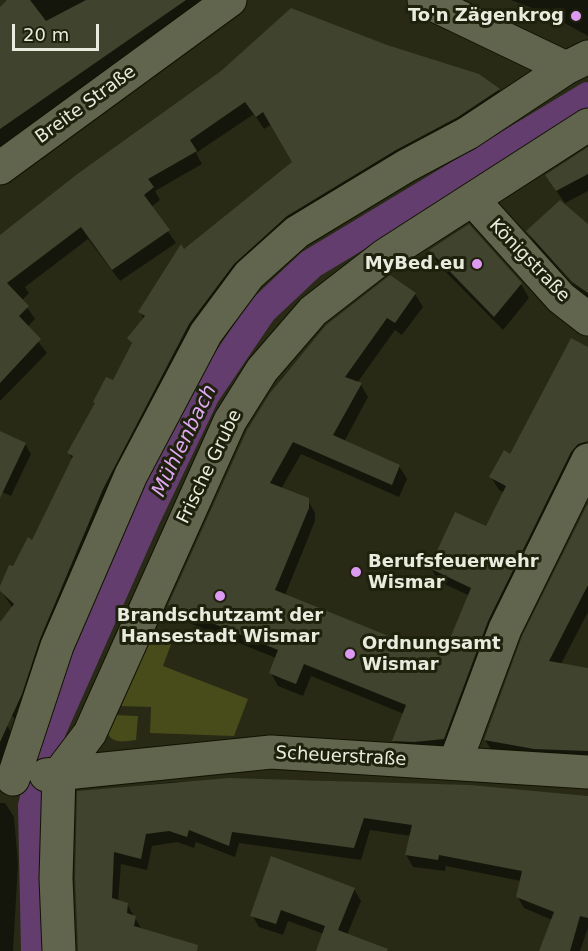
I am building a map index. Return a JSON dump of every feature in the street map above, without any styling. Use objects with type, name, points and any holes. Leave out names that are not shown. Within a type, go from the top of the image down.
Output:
[{"type":"street","name":"Breite Straße","points":[[0,168],[231,0]]},
{"type":"street","points":[[424,0],[577,63]]},
{"type":"street","points":[[7,780],[57,646],[130,475],[206,333],[249,275],[297,232],[406,166],[468,133],[577,63]]},
{"type":"street","name":"Frische Grube","points":[[59,774],[90,733],[226,428],[262,370],[313,311],[384,256],[588,125]]},
{"type":"street","name":"Königstraße","points":[[473,200],[561,298],[588,319]]},
{"type":"street","points":[[455,763],[505,629],[588,460]]},
{"type":"street","name":"Scheuerstraße","points":[[7,780],[271,752],[588,772]]},
{"type":"street","points":[[59,774],[56,878],[59,951]]},
{"type":"green space","points":[[150,629],[173,639],[163,666],[248,699],[234,736],[150,733],[151,707],[119,706]]},
{"type":"green space","points":[[114,715],[138,716],[136,740],[120,741],[110,737],[107,733]]},
{"type":"building","points":[[7,0],[30,0],[46,21],[86,0],[186,0],[0,129],[0,7]]},
{"type":"building","points":[[291,8],[387,45],[479,74],[500,89],[458,117],[396,150],[287,216],[234,264],[189,324],[103,489],[40,639],[22,694],[0,742],[0,622],[14,604],[0,591],[0,586],[9,565],[13,566],[28,537],[32,540],[73,456],[67,453],[95,403],[93,402],[106,377],[113,380],[132,343],[127,338],[145,316],[138,312],[181,244],[184,249],[292,162],[263,112],[256,117],[245,102],[190,140],[197,151],[148,179],[154,187],[144,195],[170,230],[112,270],[81,227],[7,283],[29,306],[19,316],[41,339],[0,383],[0,235],[76,175],[221,71]]},
{"type":"building","points":[[588,147],[588,174],[556,191],[545,175]]},
{"type":"building","points":[[560,200],[588,224],[588,293],[572,282],[526,231]]},
{"type":"building","name":"MyBed.eu","points":[[469,224],[522,283],[494,317],[429,250]]},
{"type":"building","points":[[390,275],[416,293],[395,323],[387,318],[345,377],[362,383],[333,435],[400,465],[392,485],[293,442],[270,483],[309,498],[309,508],[275,590],[428,652],[432,642],[446,648],[471,588],[429,568],[455,512],[486,526],[506,486],[489,477],[504,450],[510,454],[571,338],[588,347],[588,441],[578,444],[571,452],[488,621],[444,739],[414,742],[392,741],[406,705],[304,664],[296,684],[283,679],[269,673],[278,650],[168,605],[247,430],[270,393],[326,325]]},
{"type":"building","points":[[0,431],[26,443],[0,498]]},
{"type":"building","points":[[588,503],[588,585],[549,661],[588,668],[588,751],[534,749],[484,740],[522,636]]},
{"type":"building","points":[[229,778],[470,785],[588,796],[588,918],[580,916],[570,951],[539,951],[554,912],[516,897],[522,871],[439,855],[438,860],[405,855],[412,825],[364,818],[354,848],[232,832],[229,846],[189,830],[187,837],[169,831],[146,834],[141,859],[114,852],[112,898],[128,903],[127,913],[136,916],[134,926],[198,945],[197,951],[78,951],[75,878],[77,791]]},
{"type":"building","points":[[271,856],[355,888],[338,930],[388,949],[387,951],[316,951],[325,926],[281,910],[276,924],[250,916]]},
{"type":"waterway","name":"Mühlenbach","points":[[36,951],[33,806],[51,731],[146,517],[205,394],[262,310],[311,264],[588,97]]},
{"type":"place","name":"To'n Zägenkrog","points":[[576,16]]},
{"type":"place","name":"MyBed.eu","points":[[477,264]]},
{"type":"place","name":"Berufsfeuerwehr Wismar","points":[[356,572]]},
{"type":"place","name":"Brandschutzamt der Hansestadt Wismar","points":[[220,596]]},
{"type":"place","name":"Ordnungsamt Wismar","points":[[350,654]]}]
